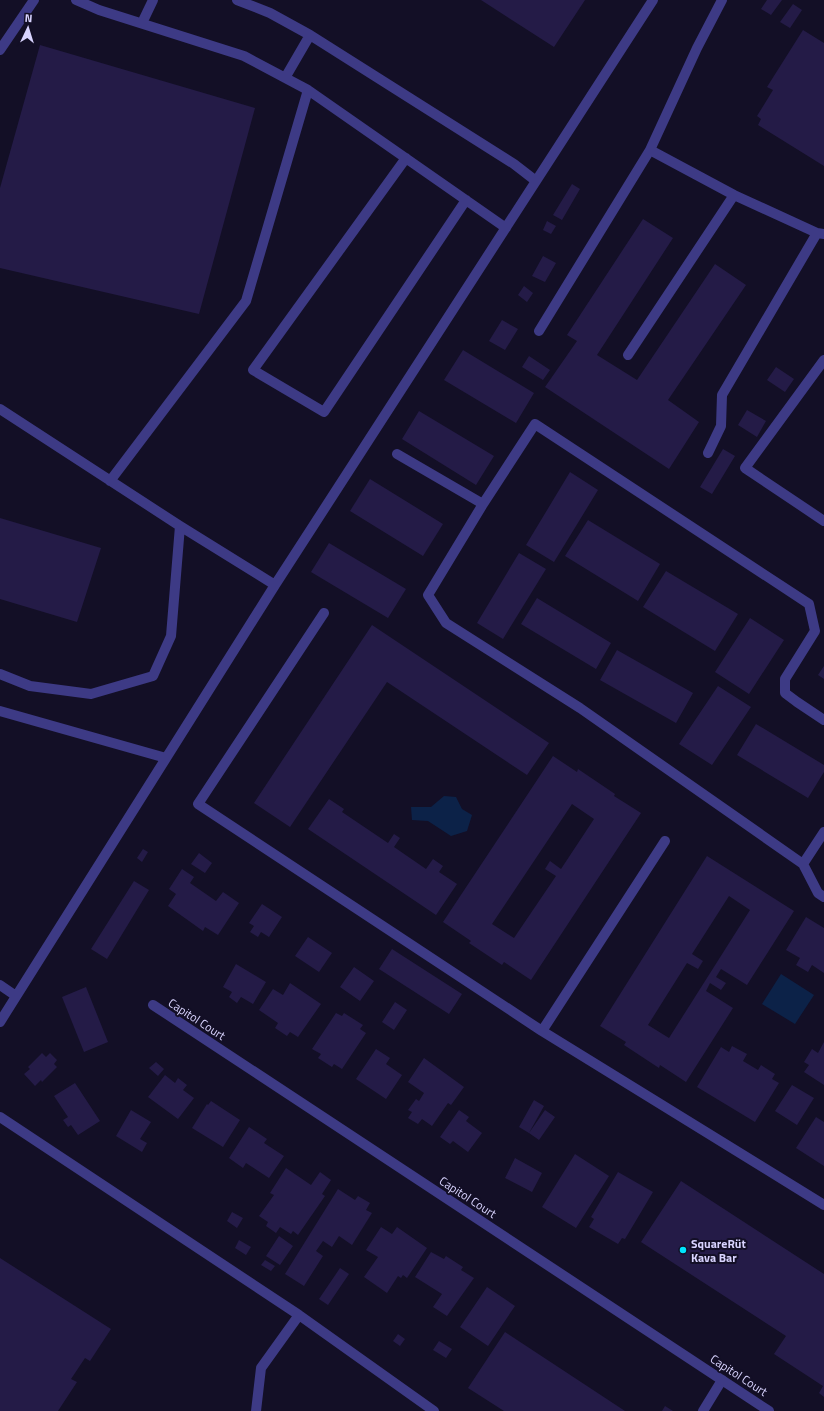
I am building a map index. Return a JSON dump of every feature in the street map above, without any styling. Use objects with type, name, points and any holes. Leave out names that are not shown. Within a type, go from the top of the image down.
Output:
[{"type":"street","points":[[0,50],[34,0]]},
{"type":"street","points":[[76,0],[99,10],[244,56],[308,90],[506,228]]},
{"type":"street","points":[[142,23],[153,0]]},
{"type":"street","points":[[237,0],[270,13],[310,35],[514,164],[536,181]]},
{"type":"street","points":[[0,1022],[275,585],[652,0]]},
{"type":"street","points":[[539,331],[650,150],[697,48],[722,0]]},
{"type":"street","points":[[285,78],[310,35]]},
{"type":"street","points":[[110,481],[246,301],[308,90]]},
{"type":"street","points":[[650,150],[734,195],[820,234],[722,395],[721,426],[708,453]]},
{"type":"street","points":[[406,158],[253,370],[324,412],[466,200]]},
{"type":"street","points":[[628,355],[734,195]]},
{"type":"street","points":[[824,360],[745,468],[824,521]]},
{"type":"street","points":[[0,409],[180,526],[275,585]]},
{"type":"street","points":[[824,720],[785,693],[786,679],[815,631],[809,604],[535,424],[483,504],[428,595],[446,623],[580,708],[804,864],[818,893],[824,897]]},
{"type":"street","points":[[397,454],[483,504]]},
{"type":"street","points":[[0,674],[30,686],[91,694],[153,676],[171,636],[180,526]]},
{"type":"street","points":[[324,613],[198,804],[542,1031],[824,1205]]},
{"type":"street","points":[[0,711],[166,758]]},
{"type":"street","points":[[804,864],[824,832]]},
{"type":"street","points":[[542,1031],[665,842]]},
{"type":"street","points":[[0,985],[16,996]]},
{"type":"street","name":"Capitol Court","points":[[152,1005],[769,1411]]},
{"type":"street","points":[[0,1117],[298,1315],[434,1411]]},
{"type":"street","points":[[256,1411],[261,1368],[298,1315]]},
{"type":"street","points":[[703,1411],[722,1380]]},
{"type":"water","points":[[444,796],[456,797],[462,809],[472,815],[467,831],[451,836],[428,821],[412,820],[411,807],[431,807]]},
{"type":"water","points":[[781,974],[814,995],[795,1024],[762,1004]]},
{"type":"building","points":[[481,0],[585,0],[554,47]]},
{"type":"building","points":[[767,0],[782,0],[771,15],[761,9]]},
{"type":"building","points":[[793,4],[802,10],[790,28],[780,22]]},
{"type":"building","points":[[803,30],[824,43],[824,166],[758,125],[761,119],[757,116],[773,90],[767,87]]},
{"type":"building","points":[[40,45],[255,108],[199,314],[0,268],[0,188]]},
{"type":"building","points":[[572,184],[580,189],[562,220],[553,215]]},
{"type":"building","points":[[643,219],[673,238],[597,355],[637,380],[715,264],[746,285],[668,400],[699,422],[669,469],[545,387],[577,341],[567,335]]},
{"type":"building","points":[[547,221],[556,226],[551,234],[543,230]]},
{"type":"building","points":[[543,256],[556,263],[545,282],[532,276]]},
{"type":"building","points":[[524,286],[533,293],[527,302],[518,295]]},
{"type":"building","points":[[502,320],[518,329],[505,350],[489,341]]},
{"type":"building","points":[[463,350],[534,393],[516,423],[444,380]]},
{"type":"building","points":[[529,356],[550,370],[543,380],[522,367]]},
{"type":"building","points":[[776,367],[794,379],[785,392],[767,380]]},
{"type":"building","points":[[747,410],[766,421],[757,437],[738,425]]},
{"type":"building","points":[[419,411],[494,456],[476,485],[402,439]]},
{"type":"building","points":[[723,449],[735,456],[712,494],[700,487]]},
{"type":"building","points":[[570,472],[598,490],[554,562],[526,545]]},
{"type":"building","points":[[370,479],[443,524],[423,556],[350,511]]},
{"type":"building","points":[[0,518],[101,548],[77,622],[0,599]]},
{"type":"building","points":[[588,520],[660,564],[638,601],[565,556]]},
{"type":"building","points":[[329,543],[406,589],[388,618],[311,572]]},
{"type":"building","points":[[519,553],[546,569],[503,639],[477,623]]},
{"type":"building","points":[[666,571],[738,614],[715,651],[643,607]]},
{"type":"building","points":[[537,598],[611,643],[596,669],[521,624]]},
{"type":"building","points":[[750,618],[784,640],[749,694],[715,672]]},
{"type":"building","points":[[372,625],[549,743],[527,775],[387,682],[290,827],[254,803]]},
{"type":"building","points":[[617,650],[693,693],[676,723],[600,680]]},
{"type":"building","points":[[824,666],[824,679],[818,675]]},
{"type":"building","points":[[718,686],[751,707],[712,765],[679,744]]},
{"type":"building","points":[[756,724],[824,765],[824,772],[808,798],[737,755]]},
{"type":"building","points":[[553,756],[577,772],[578,769],[615,794],[614,796],[641,813],[531,980],[504,962],[502,965],[469,943],[471,941],[443,922]],"holes":[[[572,804],[594,819],[561,869],[550,861],[545,869],[556,876],[514,938],[492,924]]]},
{"type":"building","points":[[329,799],[344,809],[342,812],[388,843],[394,834],[400,838],[394,847],[426,869],[433,859],[443,866],[439,872],[457,884],[436,915],[308,829]]},
{"type":"building","points":[[143,849],[148,852],[142,862],[137,858]]},
{"type":"building","points":[[199,853],[212,863],[205,873],[191,864]]},
{"type":"building","points":[[707,856],[794,911],[747,985],[721,969],[716,977],[726,983],[721,990],[710,983],[706,991],[733,1008],[686,1082],[660,1065],[659,1068],[624,1045],[626,1042],[600,1026]],"holes":[[[729,896],[750,910],[669,1038],[648,1025],[687,963],[698,969],[703,961],[692,954]]]},
{"type":"building","points":[[182,869],[194,877],[190,883],[216,901],[223,892],[239,903],[218,935],[205,927],[203,931],[168,906],[176,894],[169,889]]},
{"type":"building","points":[[134,881],[149,890],[107,959],[91,949]]},
{"type":"building","points":[[262,904],[282,917],[269,937],[261,932],[258,937],[250,932],[254,926],[249,923]]},
{"type":"building","points":[[806,917],[824,928],[824,973],[812,965],[808,972],[796,965],[800,958],[786,950]]},
{"type":"building","points":[[308,937],[332,953],[319,972],[295,956]]},
{"type":"building","points":[[392,949],[462,994],[449,1014],[379,969]]},
{"type":"building","points":[[236,964],[266,982],[253,1004],[241,997],[237,1003],[229,997],[232,992],[223,987]]},
{"type":"building","points":[[354,967],[374,981],[360,1001],[340,987]]},
{"type":"building","points":[[290,983],[321,1004],[298,1037],[290,1032],[287,1036],[275,1028],[278,1023],[259,1010],[273,989],[283,995]]},
{"type":"building","points":[[86,987],[108,1042],[84,1052],[62,997]]},
{"type":"building","points":[[395,1002],[407,1010],[394,1030],[382,1022]]},
{"type":"building","points":[[336,1013],[342,1016],[344,1013],[363,1025],[360,1029],[366,1033],[342,1069],[334,1064],[332,1067],[318,1058],[321,1054],[312,1049]]},
{"type":"building","points":[[824,1042],[824,1085],[804,1072],[809,1065],[804,1062],[812,1049],[818,1053]]},
{"type":"building","points":[[732,1046],[747,1054],[743,1061],[758,1070],[761,1065],[775,1074],[772,1079],[779,1083],[755,1122],[697,1087],[721,1047],[729,1052]]},
{"type":"building","points":[[376,1049],[390,1058],[386,1064],[402,1075],[386,1099],[356,1079]]},
{"type":"building","points":[[42,1053],[46,1057],[50,1053],[57,1060],[54,1064],[57,1067],[42,1082],[41,1080],[35,1086],[24,1074],[30,1069],[28,1067]]},
{"type":"building","points":[[424,1058],[464,1087],[451,1105],[448,1103],[432,1126],[422,1119],[418,1124],[408,1118],[412,1112],[408,1110],[416,1099],[419,1101],[424,1093],[408,1082]]},
{"type":"building","points":[[156,1062],[164,1069],[158,1076],[149,1068]]},
{"type":"building","points":[[165,1075],[175,1083],[178,1078],[187,1085],[183,1090],[194,1098],[178,1119],[148,1097]]},
{"type":"building","points":[[75,1083],[100,1121],[78,1135],[71,1125],[68,1127],[63,1120],[68,1117],[54,1096]]},
{"type":"building","points":[[792,1085],[814,1098],[797,1125],[775,1111]]},
{"type":"building","points":[[534,1100],[544,1106],[529,1133],[519,1127]]},
{"type":"building","points":[[211,1101],[240,1120],[223,1147],[192,1128],[207,1104],[208,1105]]},
{"type":"building","points":[[131,1110],[151,1122],[140,1139],[147,1143],[142,1152],[116,1136]]},
{"type":"building","points":[[459,1110],[469,1117],[466,1121],[482,1133],[468,1152],[453,1141],[450,1144],[440,1137]]},
{"type":"building","points":[[545,1110],[555,1117],[539,1140],[529,1133]]},
{"type":"building","points":[[816,1117],[824,1122],[824,1166],[796,1148]]},
{"type":"building","points":[[249,1127],[267,1139],[264,1143],[284,1156],[269,1178],[246,1163],[243,1168],[229,1158]]},
{"type":"building","points":[[575,1154],[609,1176],[576,1228],[542,1207]]},
{"type":"building","points":[[515,1158],[542,1173],[532,1192],[505,1178]]},
{"type":"building","points":[[286,1168],[311,1185],[320,1172],[331,1180],[322,1194],[325,1196],[298,1235],[293,1231],[291,1234],[280,1227],[276,1233],[266,1226],[268,1222],[259,1216],[274,1195],[270,1193]]},
{"type":"building","points":[[618,1172],[653,1192],[625,1239],[622,1238],[618,1244],[589,1227],[594,1219],[591,1217]]},
{"type":"building","points":[[681,1181],[824,1274],[824,1397],[819,1393],[823,1386],[774,1354],[786,1336],[641,1242]]},
{"type":"building","points":[[338,1189],[355,1200],[358,1196],[370,1203],[366,1210],[372,1213],[352,1245],[339,1236],[332,1247],[323,1241],[316,1251],[323,1256],[304,1286],[285,1274]]},
{"type":"building","points":[[232,1212],[243,1218],[237,1228],[227,1221]]},
{"type":"building","points":[[381,1227],[392,1234],[397,1227],[427,1248],[407,1278],[403,1275],[401,1278],[398,1276],[387,1293],[364,1277],[378,1257],[366,1250]]},
{"type":"building","points":[[279,1236],[293,1246],[280,1265],[266,1256]]},
{"type":"building","points":[[239,1240],[251,1247],[246,1255],[235,1248]]},
{"type":"building","points":[[431,1252],[444,1259],[446,1256],[463,1267],[461,1270],[474,1278],[447,1316],[433,1307],[442,1294],[415,1277]]},
{"type":"building","points":[[0,1258],[111,1329],[90,1361],[85,1358],[71,1379],[77,1382],[58,1411],[0,1411]]},
{"type":"building","points":[[265,1260],[275,1266],[271,1271],[261,1265]]},
{"type":"building","points":[[340,1268],[349,1274],[328,1305],[319,1299]]},
{"type":"building","points":[[487,1287],[515,1306],[488,1346],[460,1327]]},
{"type":"building","points":[[505,1332],[625,1411],[504,1411],[468,1388]]},
{"type":"building","points":[[398,1334],[405,1339],[400,1346],[393,1341]]},
{"type":"building","points":[[439,1341],[452,1349],[446,1358],[433,1350]]},
{"type":"building","points":[[665,1406],[673,1411],[662,1411]]},
{"type":"place","name":"SquareRüt Kava Bar","points":[[683,1250]]}]
